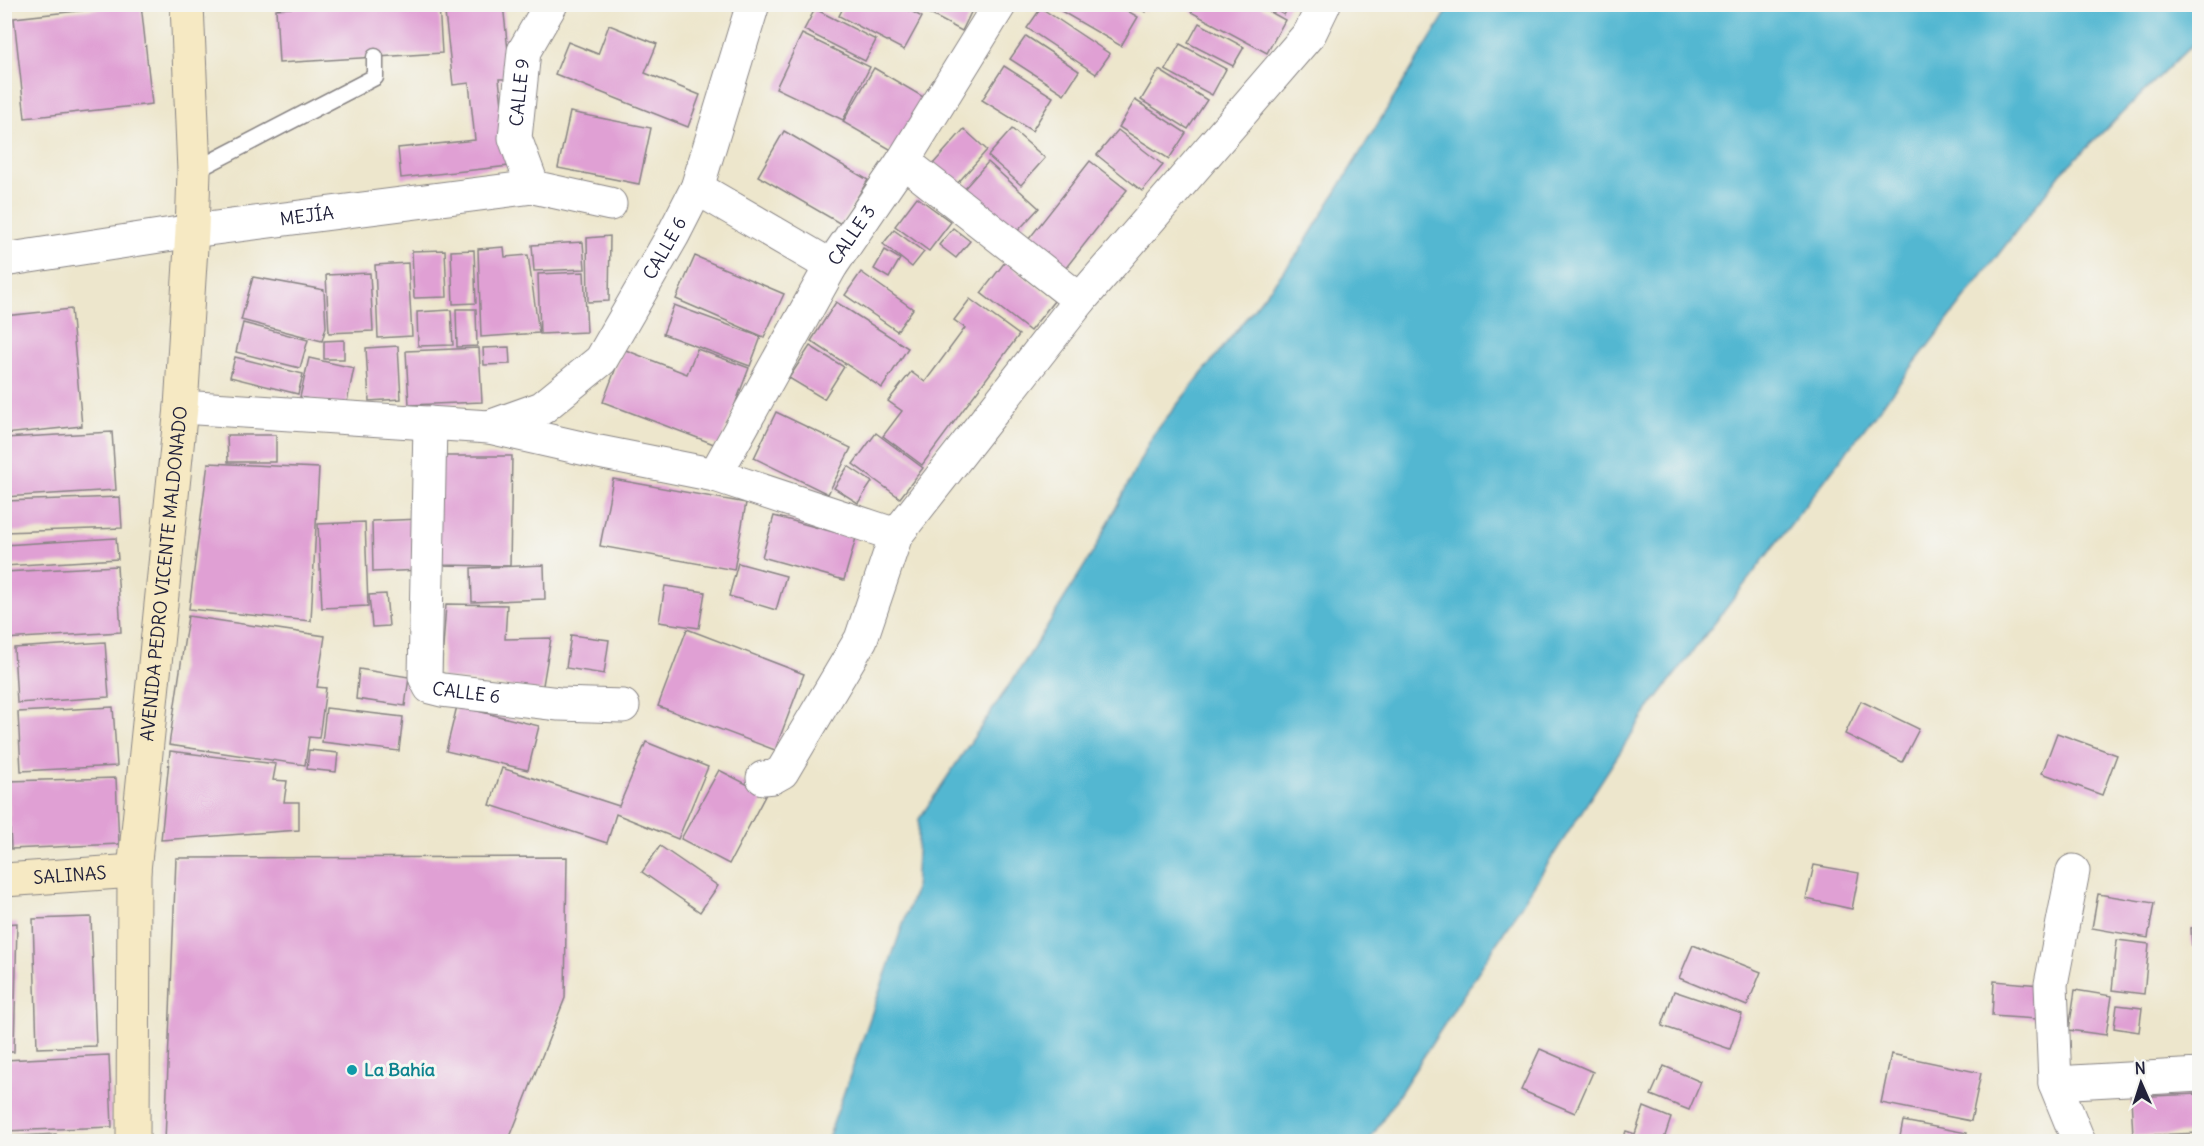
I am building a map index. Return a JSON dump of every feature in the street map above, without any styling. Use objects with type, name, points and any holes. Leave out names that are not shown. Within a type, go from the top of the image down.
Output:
[{"type":"main road","name":"AVENIDA PEDRO VICENTE MALDONADO","points":[[133,1142],[135,871],[181,407],[192,231],[194,171],[187,4]]},
{"type":"main road","name":"SALINAS","points":[[4,880],[135,871]]},
{"type":"street","name":"CALLE 9","points":[[533,187],[515,138],[524,51],[551,4]]},
{"type":"street","name":"CALLE 6","points":[[489,427],[542,408],[601,360],[673,235],[697,188],[753,4]]},
{"type":"street","name":"CALLE 3","points":[[715,475],[831,266],[903,161],[1000,4]]},
{"type":"street","points":[[763,778],[773,777],[782,772],[861,639],[896,535],[1080,300],[1310,33],[1324,4]]},
{"type":"street","points":[[903,161],[1080,300]]},
{"type":"street","name":"MEJÍA","points":[[4,260],[192,231],[533,187],[610,204]]},
{"type":"street","points":[[697,188],[831,266]]},
{"type":"street","points":[[181,407],[489,427],[715,475],[896,535]]},
{"type":"street","name":"CALLE 6","points":[[430,423],[425,677],[430,687],[559,704],[623,706]]},
{"type":"street","points":[[2073,871],[2051,984],[2055,1083],[2079,1142]]},
{"type":"street","points":[[2055,1083],[2199,1075]]},
{"type":"lane","points":[[194,171],[375,77],[375,57]]},
{"type":"water","points":[[2199,4],[2200,37],[2061,173],[1644,715],[1369,1141],[827,1141],[915,890],[919,819],[1028,657],[1095,549],[1153,435],[1299,252],[1451,5]]},
{"type":"building","points":[[141,4],[152,104],[25,118],[14,18]]},
{"type":"building","points":[[349,4],[439,4],[442,53],[279,63],[276,9]]},
{"type":"building","points":[[444,4],[503,4],[511,79],[499,79],[509,166],[401,178],[398,148],[475,140],[469,83],[453,85]]},
{"type":"building","points":[[845,4],[898,4],[922,17],[904,50],[839,16]]},
{"type":"building","points":[[911,4],[975,4],[962,31]]},
{"type":"building","points":[[1049,4],[1116,4],[1138,17],[1121,46]]},
{"type":"building","points":[[1132,4],[1149,4],[1145,12]]},
{"type":"building","points":[[1195,4],[1256,4],[1285,20],[1267,53],[1191,12]]},
{"type":"building","points":[[1265,4],[1290,4],[1284,15]]},
{"type":"building","points":[[1041,8],[1110,54],[1096,74],[1027,28]]},
{"type":"building","points":[[815,9],[876,40],[865,61],[804,30]]},
{"type":"building","points":[[1199,23],[1244,47],[1233,66],[1188,43]]},
{"type":"building","points":[[609,25],[657,44],[645,73],[700,95],[688,127],[555,74],[568,42],[598,54]]},
{"type":"building","points":[[802,34],[870,67],[843,120],[776,88]]},
{"type":"building","points":[[1026,36],[1079,71],[1064,94],[1010,59]]},
{"type":"building","points":[[1180,44],[1226,69],[1212,95],[1165,70]]},
{"type":"building","points":[[1004,66],[1053,97],[1032,131],[982,100]]},
{"type":"building","points":[[874,68],[925,98],[895,152],[843,122]]},
{"type":"building","points":[[1159,70],[1207,100],[1188,129],[1141,100]]},
{"type":"building","points":[[1135,100],[1186,133],[1169,159],[1119,127]]},
{"type":"building","points":[[570,112],[651,128],[639,184],[558,168]]},
{"type":"building","points":[[964,129],[987,150],[956,185],[933,164]]},
{"type":"building","points":[[1012,129],[1045,158],[1021,185],[988,156]]},
{"type":"building","points":[[1118,130],[1163,165],[1142,191],[1097,155]]},
{"type":"building","points":[[784,131],[868,180],[841,224],[758,176]]},
{"type":"building","points":[[1090,161],[1127,190],[1065,269],[1028,240]]},
{"type":"building","points":[[988,162],[1039,208],[1013,236],[963,190]]},
{"type":"building","points":[[917,197],[951,222],[929,251],[895,226]]},
{"type":"building","points":[[953,228],[970,241],[956,258],[939,245]]},
{"type":"building","points":[[894,230],[924,252],[912,267],[883,244]]},
{"type":"building","points":[[610,236],[609,301],[588,302],[587,238]]},
{"type":"building","points":[[583,242],[585,269],[534,271],[532,245]]},
{"type":"building","points":[[504,247],[505,257],[528,255],[539,333],[481,337],[478,249]]},
{"type":"building","points":[[445,250],[447,297],[414,298],[412,251]]},
{"type":"building","points":[[474,250],[476,303],[453,304],[451,251]]},
{"type":"building","points":[[885,250],[900,259],[889,278],[874,269]]},
{"type":"building","points":[[695,256],[784,294],[764,337],[676,299]]},
{"type":"building","points":[[1005,262],[1054,301],[1030,331],[981,293]]},
{"type":"building","points":[[408,263],[412,336],[378,338],[375,265]]},
{"type":"building","points":[[584,272],[587,332],[540,334],[538,274]]},
{"type":"building","points":[[861,272],[913,309],[897,331],[845,295]]},
{"type":"building","points":[[370,273],[373,331],[329,333],[326,275]]},
{"type":"building","points":[[253,277],[324,290],[326,327],[322,341],[241,320]]},
{"type":"building","points":[[970,299],[1019,335],[922,465],[883,436],[902,411],[888,401],[911,372],[925,382],[965,328],[954,320]]},
{"type":"building","points":[[836,302],[908,348],[882,388],[811,341]]},
{"type":"building","points":[[674,305],[761,337],[750,366],[663,334]]},
{"type":"building","points":[[71,309],[82,426],[5,434],[4,316]]},
{"type":"building","points":[[456,309],[476,309],[477,346],[457,347]]},
{"type":"building","points":[[451,310],[453,345],[418,346],[417,312]]},
{"type":"building","points":[[243,323],[308,340],[300,368],[236,352]]},
{"type":"building","points":[[344,340],[344,359],[324,359],[324,341]]},
{"type":"building","points":[[398,346],[401,399],[369,401],[366,348]]},
{"type":"building","points":[[810,346],[844,367],[824,399],[789,378]]},
{"type":"building","points":[[509,347],[510,364],[484,365],[483,348]]},
{"type":"building","points":[[479,348],[482,402],[409,405],[406,351]]},
{"type":"building","points":[[623,349],[687,374],[697,349],[749,368],[719,446],[603,402]]},
{"type":"building","points":[[235,357],[303,374],[298,394],[230,377]]},
{"type":"building","points":[[309,358],[354,368],[346,407],[300,397]]},
{"type":"building","points":[[776,412],[851,448],[828,494],[754,458]]},
{"type":"building","points":[[112,432],[116,490],[4,497],[4,438]]},
{"type":"building","points":[[876,433],[923,468],[900,498],[853,464]]},
{"type":"building","points":[[227,435],[276,435],[276,462],[228,462]]},
{"type":"building","points":[[438,456],[512,456],[510,566],[437,565]]},
{"type":"building","points":[[208,463],[319,468],[311,621],[189,609]]},
{"type":"building","points":[[848,466],[872,482],[858,503],[834,488]]},
{"type":"building","points":[[613,479],[746,503],[734,570],[600,546]]},
{"type":"building","points":[[120,497],[122,528],[4,532],[4,501]]},
{"type":"building","points":[[774,516],[856,538],[844,580],[762,557]]},
{"type":"building","points":[[421,519],[423,570],[373,572],[372,521]]},
{"type":"building","points":[[365,522],[368,606],[322,608],[318,524]]},
{"type":"building","points":[[116,538],[118,559],[4,566],[4,545]]},
{"type":"building","points":[[738,563],[786,576],[776,610],[729,596]]},
{"type":"building","points":[[544,565],[545,599],[472,602],[471,568]]},
{"type":"building","points":[[117,566],[121,632],[4,639],[4,572]]},
{"type":"building","points":[[665,586],[705,592],[699,628],[659,622]]},
{"type":"building","points":[[386,594],[389,626],[372,627],[369,595]]},
{"type":"building","points":[[446,604],[507,605],[505,639],[551,638],[542,691],[441,677]]},
{"type":"building","points":[[188,616],[325,636],[317,687],[326,688],[319,738],[309,737],[305,765],[169,745]]},
{"type":"building","points":[[687,629],[804,674],[775,750],[658,706]]},
{"type":"building","points":[[571,635],[609,640],[604,674],[566,668]]},
{"type":"building","points":[[105,642],[109,697],[17,703],[14,648]]},
{"type":"building","points":[[359,669],[409,677],[405,706],[356,699]]},
{"type":"building","points":[[1861,701],[1919,729],[1902,762],[1845,734]]},
{"type":"building","points":[[457,706],[539,726],[528,770],[446,751]]},
{"type":"building","points":[[113,707],[117,766],[21,771],[18,712]]},
{"type":"building","points":[[326,708],[403,717],[399,751],[322,742]]},
{"type":"building","points":[[2057,733],[2117,755],[2102,795],[2042,773]]},
{"type":"building","points":[[646,742],[708,767],[678,839],[616,814],[607,843],[490,805],[502,768],[619,806]]},
{"type":"building","points":[[309,750],[338,753],[336,772],[307,769]]},
{"type":"building","points":[[170,751],[276,764],[273,780],[287,781],[284,802],[299,802],[299,830],[161,840]]},
{"type":"building","points":[[719,770],[766,794],[729,864],[681,839]]},
{"type":"building","points":[[116,778],[119,844],[11,849],[8,781]]},
{"type":"building","points":[[660,846],[718,886],[700,912],[642,872]]},
{"type":"building","name":"La Bahía","points":[[567,857],[565,998],[508,1142],[165,1142],[176,858]]},
{"type":"building","points":[[1814,865],[1859,873],[1852,909],[1806,899]]},
{"type":"building","points":[[2098,894],[2154,903],[2148,938],[2092,928]]},
{"type":"building","points":[[91,917],[96,1046],[37,1048],[33,919]]},
{"type":"building","points":[[17,923],[14,1052],[4,1052],[4,924]]},
{"type":"building","points":[[2200,927],[2200,946],[2192,946],[2191,928]]},
{"type":"building","points":[[2117,940],[2149,944],[2144,994],[2112,990]]},
{"type":"building","points":[[1693,945],[1761,972],[1747,1006],[1679,978]]},
{"type":"building","points":[[1994,981],[2040,985],[2037,1019],[1992,1016]]},
{"type":"building","points":[[2075,990],[2112,996],[2106,1035],[2069,1030]]},
{"type":"building","points":[[1674,991],[1742,1014],[1730,1049],[1662,1026]]},
{"type":"building","points":[[2117,1005],[2142,1008],[2139,1032],[2114,1028]]},
{"type":"building","points":[[1540,1049],[1593,1072],[1575,1113],[1521,1090]]},
{"type":"building","points":[[1891,1054],[1981,1073],[1971,1121],[1881,1103]]},
{"type":"building","points":[[109,1055],[112,1127],[4,1131],[4,1060]]},
{"type":"building","points":[[1664,1066],[1701,1082],[1689,1110],[1651,1095]]},
{"type":"building","points":[[2197,1094],[2199,1133],[2133,1136],[2131,1097]]},
{"type":"building","points":[[1644,1107],[1671,1118],[1663,1142],[1622,1142],[1626,1131],[1635,1134]]},
{"type":"building","points":[[1903,1121],[1967,1133],[1965,1142],[1899,1142]]},
{"type":"building","points":[[56,1134],[56,1142],[4,1142],[4,1137]]},
{"type":"place","name":"La Bahía","points":[[352,1070]]}]
